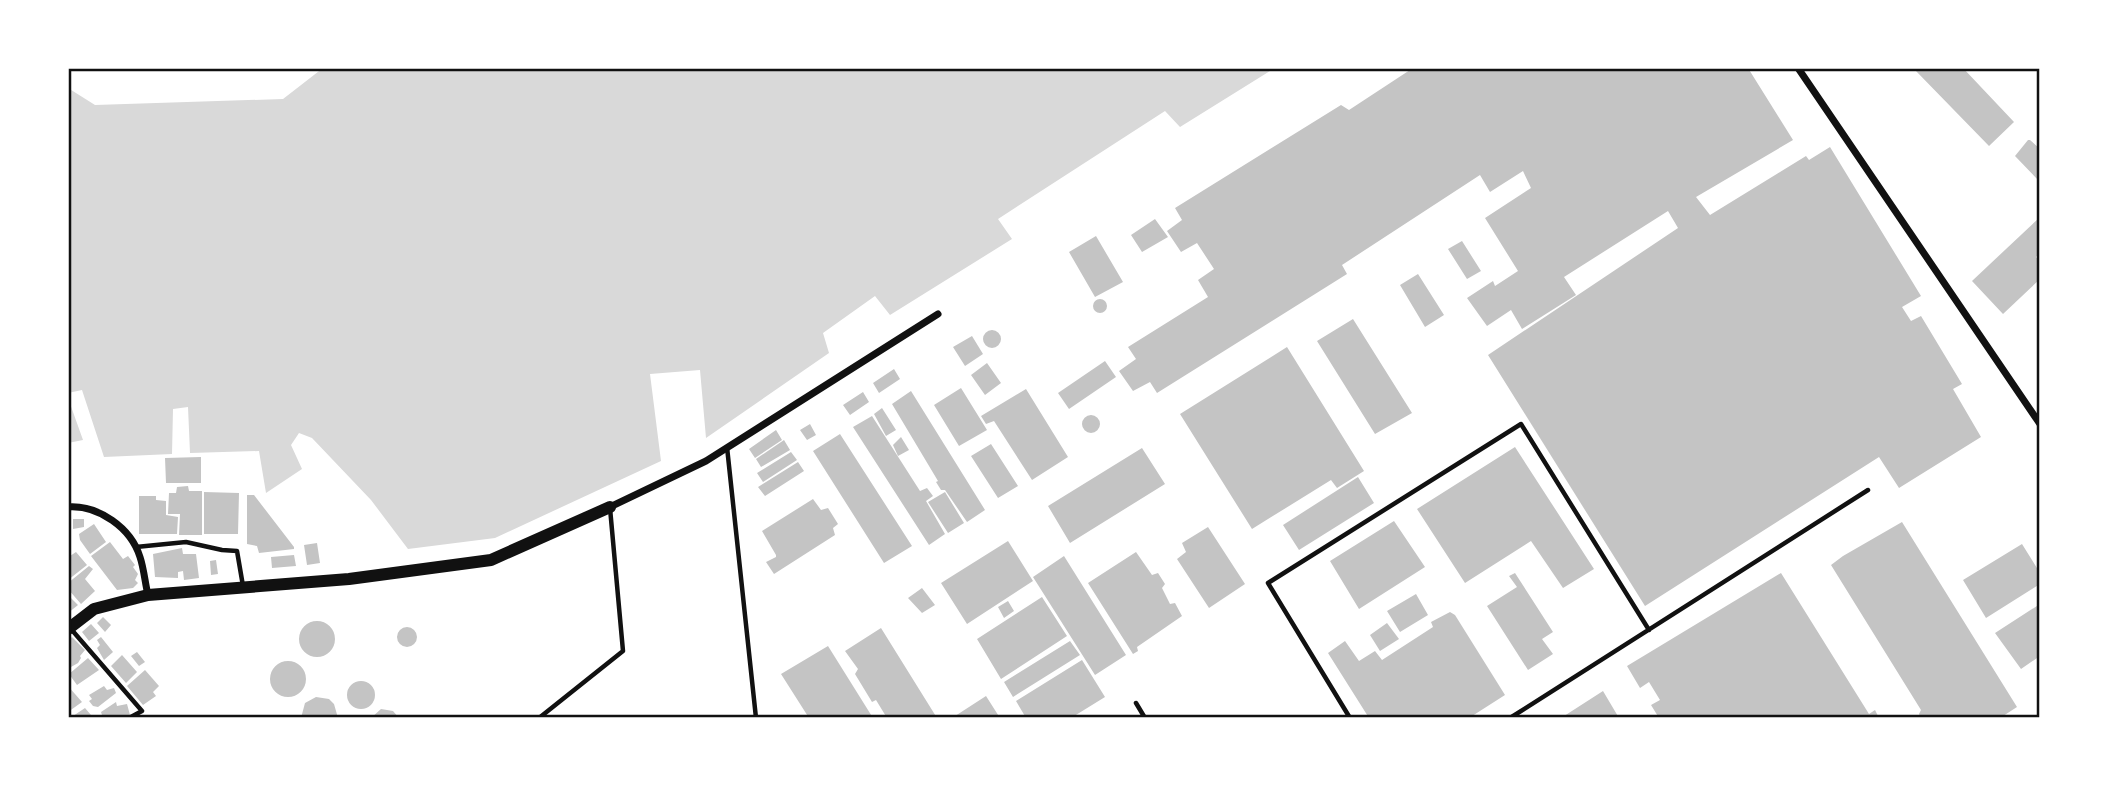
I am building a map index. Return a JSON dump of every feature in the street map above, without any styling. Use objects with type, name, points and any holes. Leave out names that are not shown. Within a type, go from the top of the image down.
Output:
[{"type":"main road","points":[[69,628],[94,609],[148,595],[349,579],[491,560],[610,508]]},
{"type":"street","points":[[1798,68],[2040,424]]},
{"type":"street","points":[[610,508],[706,461],[938,314]]},
{"type":"street","points":[[68,507],[104,514],[124,529],[140,555],[148,595]]},
{"type":"lane","points":[[1350,718],[1268,583],[1521,424],[1649,630]]},
{"type":"lane","points":[[727,447],[755,718]]},
{"type":"lane","points":[[1510,718],[1868,490]]},
{"type":"lane","points":[[539,718],[623,651],[610,508]]},
{"type":"lane","points":[[135,547],[186,542],[237,551],[243,587]]},
{"type":"lane","points":[[69,628],[142,711],[129,718]]},
{"type":"lane","points":[[1136,703],[1145,718]]},
{"type":"shaded area","points":[[323,68],[1275,68],[1180,127],[1165,111],[998,219],[1012,239],[890,315],[875,296],[823,333],[829,353],[706,438],[700,370],[650,374],[661,461],[495,538],[408,549],[371,500],[312,438],[299,433],[291,445],[302,469],[266,493],[259,451],[190,453],[188,407],[173,409],[172,454],[104,457],[82,390],[68,393],[68,88],[95,105],[283,99]]},
{"type":"shaded area","points":[[68,398],[83,440],[68,443]]},
{"type":"building","points":[[1413,68],[1748,68],[1793,140],[1696,197],[1710,215],[1806,156],[1809,160],[1830,147],[1921,296],[1902,307],[1911,321],[1921,316],[1962,384],[1953,389],[1981,437],[1899,488],[1879,457],[1645,606],[1488,355],[1678,228],[1668,211],[1564,277],[1576,295],[1522,329],[1511,310],[1487,326],[1467,298],[1493,281],[1495,286],[1518,271],[1485,218],[1531,188],[1523,171],[1490,192],[1480,175],[1342,265],[1347,274],[1157,393],[1150,382],[1133,391],[1119,371],[1136,359],[1128,347],[1208,297],[1198,280],[1214,269],[1197,243],[1181,252],[1167,231],[1182,220],[1175,208],[1341,105],[1349,110]]},
{"type":"building","points":[[1963,68],[2014,122],[1989,146],[1915,70]]},
{"type":"building","points":[[2028,140],[2040,149],[2038,180],[2015,156]]},
{"type":"building","points":[[2040,217],[2040,253],[2036,257],[2040,261],[2040,279],[2003,314],[1972,281]]},
{"type":"building","points":[[1155,219],[1168,237],[1142,252],[1131,235]]},
{"type":"building","points":[[1096,236],[1123,282],[1095,297],[1069,252]]},
{"type":"building","points":[[1462,241],[1481,271],[1467,279],[1448,249]]},
{"type":"building","points":[[1418,274],[1444,315],[1425,327],[1400,285]]},
{"type":"building","points":[[1097,299],[1103,299],[1107,306],[1103,313],[1097,313],[1093,309],[1093,303]]},
{"type":"building","points":[[1353,319],[1412,413],[1375,434],[1317,341]]},
{"type":"building","points":[[988,330],[996,330],[1001,339],[999,346],[988,348],[983,343],[983,335]]},
{"type":"building","points":[[972,336],[983,354],[965,366],[953,347]]},
{"type":"building","points":[[1287,347],[1364,471],[1337,488],[1331,480],[1252,529],[1180,414]]},
{"type":"building","points":[[1105,361],[1116,377],[1069,409],[1058,393]]},
{"type":"building","points":[[987,363],[1001,383],[985,395],[971,375]]},
{"type":"building","points":[[894,369],[900,379],[879,393],[873,383]]},
{"type":"building","points":[[961,388],[987,430],[959,446],[934,405]]},
{"type":"building","points":[[1026,389],[1068,457],[1032,480],[994,421],[986,424],[981,416]]},
{"type":"building","points":[[911,391],[985,510],[967,522],[945,490],[941,490],[892,404]]},
{"type":"building","points":[[863,392],[869,402],[850,415],[843,405]]},
{"type":"building","points":[[882,408],[896,430],[886,436],[874,414]]},
{"type":"building","points":[[1091,415],[1097,418],[1100,424],[1097,430],[1091,433],[1085,430],[1082,424],[1085,418]]},
{"type":"building","points":[[872,416],[920,491],[927,488],[933,496],[926,501],[945,534],[929,545],[853,427]]},
{"type":"building","points":[[810,424],[816,435],[807,440],[800,430]]},
{"type":"building","points":[[776,430],[782,440],[755,458],[749,449]]},
{"type":"building","points":[[840,434],[912,546],[884,563],[813,451]]},
{"type":"building","points":[[901,437],[909,450],[898,456],[893,445]]},
{"type":"building","points":[[784,440],[790,450],[761,467],[756,459]]},
{"type":"building","points":[[991,444],[1018,486],[998,498],[971,456]]},
{"type":"building","points":[[1515,447],[1594,569],[1563,588],[1531,541],[1465,583],[1417,509]]},
{"type":"building","points":[[1142,448],[1165,484],[1070,543],[1048,506]]},
{"type":"building","points":[[791,452],[797,460],[763,482],[757,473]]},
{"type":"building","points":[[201,457],[201,483],[166,483],[165,458]]},
{"type":"building","points":[[798,462],[804,471],[765,496],[758,487]]},
{"type":"building","points":[[1358,477],[1374,503],[1299,550],[1283,525]]},
{"type":"building","points":[[188,486],[189,491],[202,491],[202,535],[179,535],[180,514],[168,514],[169,493],[176,493],[177,487]]},
{"type":"building","points":[[204,492],[239,493],[238,534],[204,534]]},
{"type":"building","points":[[945,492],[964,523],[948,533],[928,502]]},
{"type":"building","points":[[247,495],[254,495],[294,549],[259,553],[257,546],[247,544]]},
{"type":"building","points":[[139,496],[156,496],[156,500],[166,501],[166,515],[178,517],[177,534],[139,534]]},
{"type":"building","points":[[813,499],[821,510],[828,508],[838,524],[833,528],[835,535],[774,574],[766,562],[776,555],[762,531]]},
{"type":"building","points":[[73,519],[84,519],[84,527],[73,529]]},
{"type":"building","points":[[1394,521],[1425,567],[1359,609],[1330,561]]},
{"type":"building","points":[[1902,522],[2017,707],[2000,718],[1921,718],[1921,710],[1831,565]]},
{"type":"building","points":[[94,524],[106,542],[90,554],[79,534]]},
{"type":"building","points":[[1208,527],[1245,584],[1209,608],[1177,559],[1186,552],[1182,543]]},
{"type":"building","points":[[1008,541],[1033,581],[967,624],[941,583]]},
{"type":"building","points":[[110,542],[123,559],[128,556],[135,565],[133,567],[138,574],[135,580],[138,583],[133,588],[117,590],[91,556]]},
{"type":"building","points":[[317,543],[320,563],[307,565],[304,545]]},
{"type":"building","points":[[2022,544],[2040,573],[2040,584],[1986,618],[1963,580]]},
{"type":"building","points":[[182,548],[183,554],[196,554],[199,578],[184,580],[183,571],[178,572],[178,578],[155,577],[153,554]]},
{"type":"building","points":[[76,552],[87,565],[68,580],[68,554],[70,556]]},
{"type":"building","points":[[1136,552],[1152,575],[1158,573],[1165,584],[1162,588],[1170,604],[1175,603],[1182,616],[1137,647],[1138,651],[1133,654],[1088,583]]},
{"type":"building","points":[[294,555],[296,566],[272,568],[271,557]]},
{"type":"building","points":[[1064,556],[1126,655],[1095,675],[1033,577]]},
{"type":"building","points":[[216,560],[218,574],[211,575],[210,561]]},
{"type":"building","points":[[89,566],[93,569],[85,579],[95,591],[81,604],[68,589],[68,583]]},
{"type":"building","points":[[1515,573],[1553,632],[1542,639],[1553,654],[1528,670],[1487,606],[1517,587],[1509,576]]},
{"type":"building","points":[[1781,573],[1869,714],[1875,710],[1879,718],[1659,718],[1651,705],[1660,700],[1649,682],[1640,688],[1627,666]]},
{"type":"building","points":[[922,588],[935,605],[922,613],[908,598]]},
{"type":"building","points":[[1416,594],[1428,615],[1400,632],[1387,611]]},
{"type":"building","points":[[68,595],[78,605],[68,613]]},
{"type":"building","points":[[1042,597],[1067,636],[1001,679],[977,639]]},
{"type":"building","points":[[1008,601],[1014,611],[1004,618],[998,607]]},
{"type":"building","points":[[2040,604],[2040,656],[2021,669],[1995,633]]},
{"type":"building","points":[[1450,612],[1455,615],[1505,695],[1469,718],[1369,718],[1328,653],[1345,641],[1359,661],[1375,651],[1382,660],[1433,627],[1431,622]]},
{"type":"building","points":[[103,617],[111,625],[105,632],[97,623]]},
{"type":"building","points":[[317,621],[330,626],[335,639],[330,652],[317,657],[304,652],[299,639],[304,626]]},
{"type":"building","points":[[1387,623],[1399,639],[1380,651],[1370,635]]},
{"type":"building","points":[[91,624],[99,633],[89,641],[82,632]]},
{"type":"building","points":[[407,627],[414,630],[417,637],[414,644],[407,647],[400,644],[397,637],[400,630]]},
{"type":"building","points":[[881,628],[937,718],[887,718],[876,700],[872,702],[855,674],[858,669],[845,651]]},
{"type":"building","points":[[72,637],[85,650],[78,663],[71,667],[68,664],[68,641]]},
{"type":"building","points":[[101,637],[113,652],[104,660],[97,648],[100,645],[97,640]]},
{"type":"building","points":[[1070,641],[1080,655],[1013,697],[1004,682]]},
{"type":"building","points":[[828,646],[873,718],[809,718],[781,674]]},
{"type":"building","points":[[137,652],[145,662],[139,666],[131,656]]},
{"type":"building","points":[[122,655],[137,672],[126,683],[111,666]]},
{"type":"building","points":[[88,658],[99,670],[77,685],[69,674]]},
{"type":"building","points":[[1082,660],[1105,697],[1071,718],[1026,718],[1016,701]]},
{"type":"building","points":[[288,661],[301,666],[306,679],[301,692],[288,697],[275,692],[270,679],[275,666]]},
{"type":"building","points":[[145,670],[159,686],[153,692],[156,696],[143,705],[127,686]]},
{"type":"building","points":[[361,681],[371,685],[375,695],[371,705],[361,709],[351,705],[347,695],[351,685]]},
{"type":"building","points":[[68,686],[82,702],[68,712]]},
{"type":"building","points":[[104,686],[107,690],[114,688],[116,693],[98,707],[93,706],[89,695]]},
{"type":"building","points":[[1603,691],[1619,718],[1561,718]]},
{"type":"building","points":[[986,696],[1000,718],[952,718]]},
{"type":"building","points":[[316,697],[329,699],[334,704],[338,718],[301,718],[305,703]]},
{"type":"building","points":[[116,702],[117,706],[127,704],[130,715],[103,718],[101,712]]},
{"type":"building","points":[[85,708],[91,715],[87,718],[70,718]]},
{"type":"building","points":[[381,709],[393,711],[399,718],[371,718]]}]
